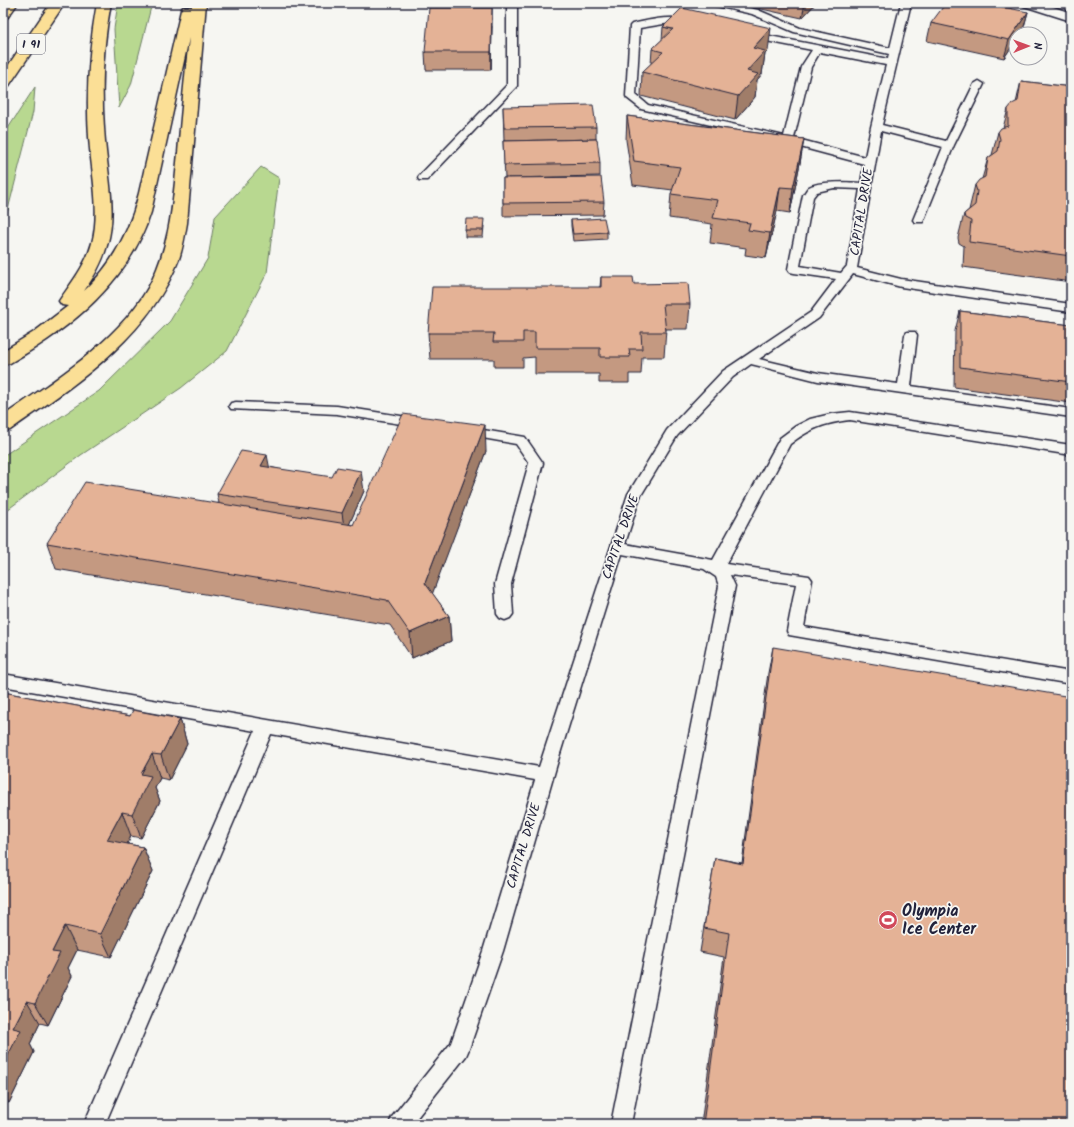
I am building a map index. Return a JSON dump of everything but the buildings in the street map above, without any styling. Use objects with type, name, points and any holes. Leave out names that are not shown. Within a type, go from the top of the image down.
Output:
[{"type":"highway","points":[[3,14],[11,3]]},
{"type":"highway","name":"I 91","points":[[3,84],[58,3]]},
{"type":"highway","points":[[3,356],[44,324],[73,294],[92,266],[101,241],[104,220],[96,128],[95,73],[97,45],[104,3]]},
{"type":"highway","points":[[3,359],[54,326],[90,295],[116,266],[132,240],[142,216],[149,188],[189,3]]},
{"type":"highway","points":[[3,425],[52,391],[104,351],[141,312],[163,278],[174,250],[179,223],[199,3]]},
{"type":"street","points":[[1029,3],[1071,17]]},
{"type":"lane","points":[[424,178],[512,86],[512,3]]},
{"type":"lane","points":[[715,3],[755,12],[797,30],[893,58]]},
{"type":"lane","name":"CAPITAL DRIVE","points":[[399,1124],[460,1049],[493,951],[545,775],[633,497],[672,433],[728,374],[814,315],[853,266],[876,127],[906,3]]},
{"type":"lane","points":[[699,24],[677,19],[655,21],[635,26],[631,96],[644,107],[870,162]]},
{"type":"lane","points":[[737,32],[817,50],[893,58]]},
{"type":"lane","points":[[788,141],[806,66],[817,50]]},
{"type":"lane","points":[[919,220],[949,145],[980,84]]},
{"type":"lane","points":[[876,127],[949,145]]},
{"type":"lane","points":[[866,186],[834,185],[813,189],[807,197],[794,269],[847,273],[901,283],[1071,308]]},
{"type":"lane","points":[[904,388],[911,335]]},
{"type":"lane","points":[[749,360],[818,377],[904,388],[1071,413]]},
{"type":"lane","points":[[236,406],[337,410],[431,425]]},
{"type":"lane","points":[[716,568],[785,441],[800,429],[824,418],[850,416],[1071,450]]},
{"type":"lane","points":[[453,429],[520,440],[536,463],[502,584],[505,614]]},
{"type":"lane","points":[[616,548],[708,564],[716,568],[722,574],[727,586],[621,1124]]},
{"type":"lane","points":[[716,568],[804,580],[795,631],[1071,678]]},
{"type":"lane","points":[[3,680],[545,775]]},
{"type":"lane","points":[[94,1124],[266,726]]},
{"type":"green space","points":[[118,3],[152,3],[131,85],[119,108],[114,29]]},
{"type":"green space","points":[[35,87],[33,112],[3,229],[3,136]]},
{"type":"green space","points":[[261,167],[279,178],[267,273],[227,351],[181,388],[81,455],[3,513],[3,456],[99,391],[170,321],[208,258],[215,217]]},
{"type":"place","name":"Olympia Ice Center","points":[[888,920]]}]
